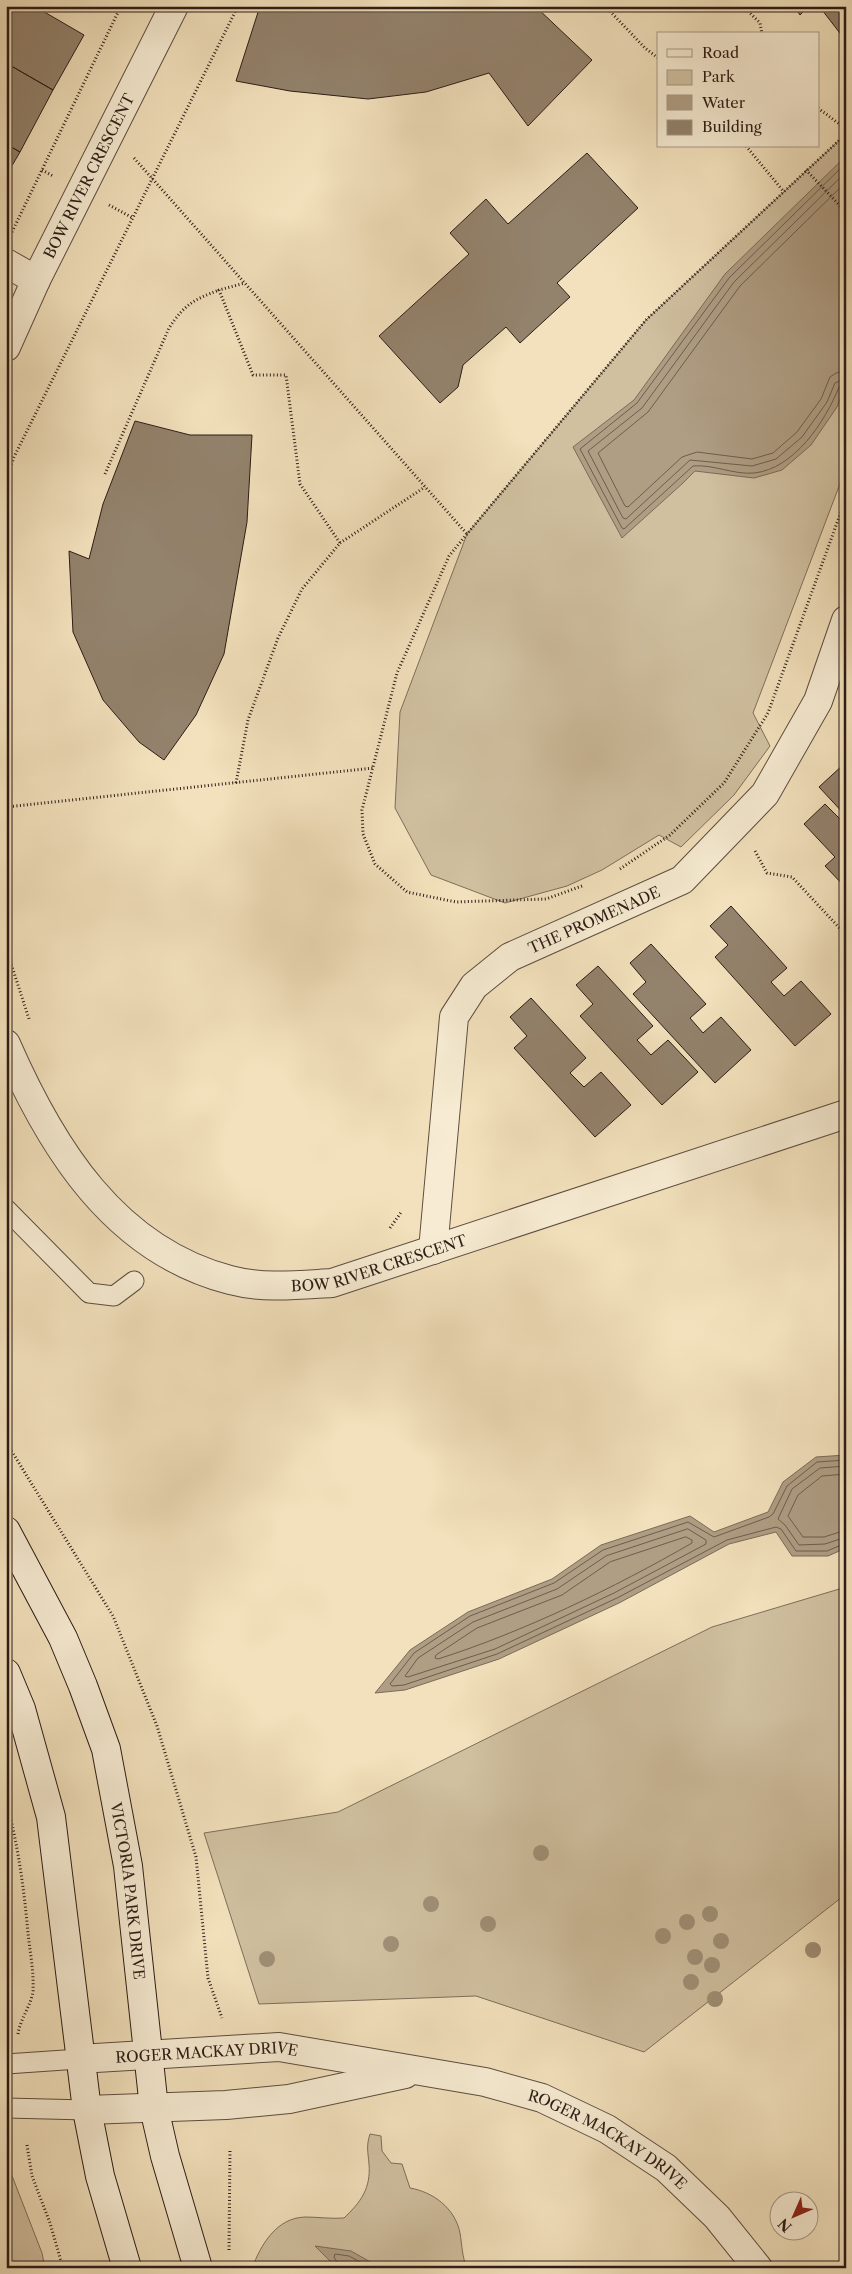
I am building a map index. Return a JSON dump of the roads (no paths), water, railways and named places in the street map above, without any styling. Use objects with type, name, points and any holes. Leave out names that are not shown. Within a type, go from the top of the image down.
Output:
[{"type":"street","name":"BOW RIVER CRESCENT","points":[[6,347],[36,280],[174,6]]},
{"type":"street","points":[[6,263],[36,280]]},
{"type":"street","name":"THE PROMENADE","points":[[433,1250],[454,1017],[474,986],[510,956],[682,880],[765,794],[818,701],[846,620]]},
{"type":"street","name":"BOW RIVER CRESCENT","points":[[6,1044],[25,1088],[62,1150],[102,1203],[142,1239],[190,1267],[232,1280],[280,1286],[332,1283],[846,1114]]},
{"type":"street","name":"VICTORIA PARK DRIVE","points":[[6,1531],[63,1638],[106,1749],[128,1866],[154,2108],[165,2156],[198,2268]]},
{"type":"street","points":[[6,1673],[21,1709],[51,1817],[79,2059],[87,2110],[100,2176],[127,2268]]},
{"type":"street","name":"ROGER MACKAY DRIVE","points":[[79,2059],[279,2047],[485,2082],[542,2098],[607,2129],[666,2168],[717,2217],[758,2268]]},
{"type":"street","name":"ROGER MACKAY DRIVE","points":[[87,2110],[226,2105],[289,2099],[421,2071]]},
{"type":"lane","points":[[6,1209],[89,1293],[114,1296],[134,1281]]},
{"type":"lane","points":[[6,2064],[79,2059]]},
{"type":"lane","points":[[6,2108],[87,2110]]},
{"type":"water","points":[[846,156],[846,383],[837,407],[811,445],[782,470],[754,478],[695,471],[622,538],[573,447],[634,400],[725,274]]},
{"type":"water","points":[[846,1455],[846,1548],[828,1556],[792,1556],[776,1532],[729,1544],[619,1603],[499,1659],[405,1690],[375,1693],[410,1650],[468,1612],[552,1579],[601,1545],[690,1516],[714,1532],[768,1512],[783,1482],[816,1457]]},
{"type":"water","points":[[315,2246],[351,2251],[381,2268],[337,2268]]}]
